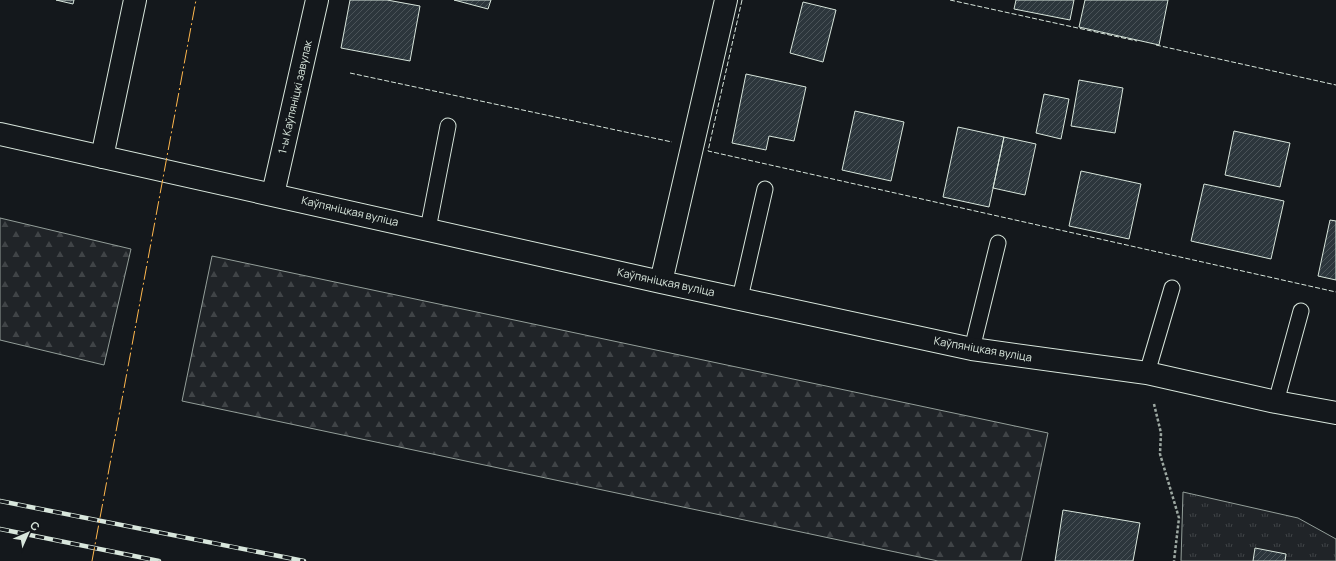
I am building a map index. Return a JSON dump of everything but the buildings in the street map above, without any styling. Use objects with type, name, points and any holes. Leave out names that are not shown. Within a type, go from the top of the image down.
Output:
[{"type":"street","points":[[102,157],[135,0]]},
{"type":"street","name":"1-ы Каўпяніцкі завулак","points":[[273,194],[317,0]]},
{"type":"street","points":[[661,282],[726,0]]},
{"type":"street","name":"Каўпяніцкая вуліца","points":[[0,134],[661,282],[972,349],[1146,373],[1276,402],[1336,413]]},
{"type":"lane","points":[[428,229],[448,126]]},
{"type":"lane","points":[[740,298],[765,189]]},
{"type":"lane","points":[[972,349],[998,243]]},
{"type":"lane","points":[[1146,373],[1172,288]]},
{"type":"lane","points":[[1276,402],[1301,311]]},
{"type":"path","points":[[1146,373],[1161,434],[1160,454],[1179,518],[1174,561]]},
{"type":"green space","points":[[0,218],[131,249],[104,365],[0,340]]},
{"type":"green space","points":[[212,256],[1048,433],[1021,561],[938,561],[182,401]]},
{"type":"green space","points":[[1183,492],[1298,518],[1336,539],[1336,561],[1181,561]]},
{"type":"railway","points":[[0,501],[304,561]]},
{"type":"railway","points":[[0,529],[159,561]]},
{"type":"fence","points":[[742,0],[708,151],[1336,292]]},
{"type":"fence","points":[[950,0],[1137,41]]},
{"type":"fence","points":[[1156,45],[1336,85]]},
{"type":"fence","points":[[350,73],[672,142]]},
{"type":"power","points":[[92,561],[196,0]]}]
